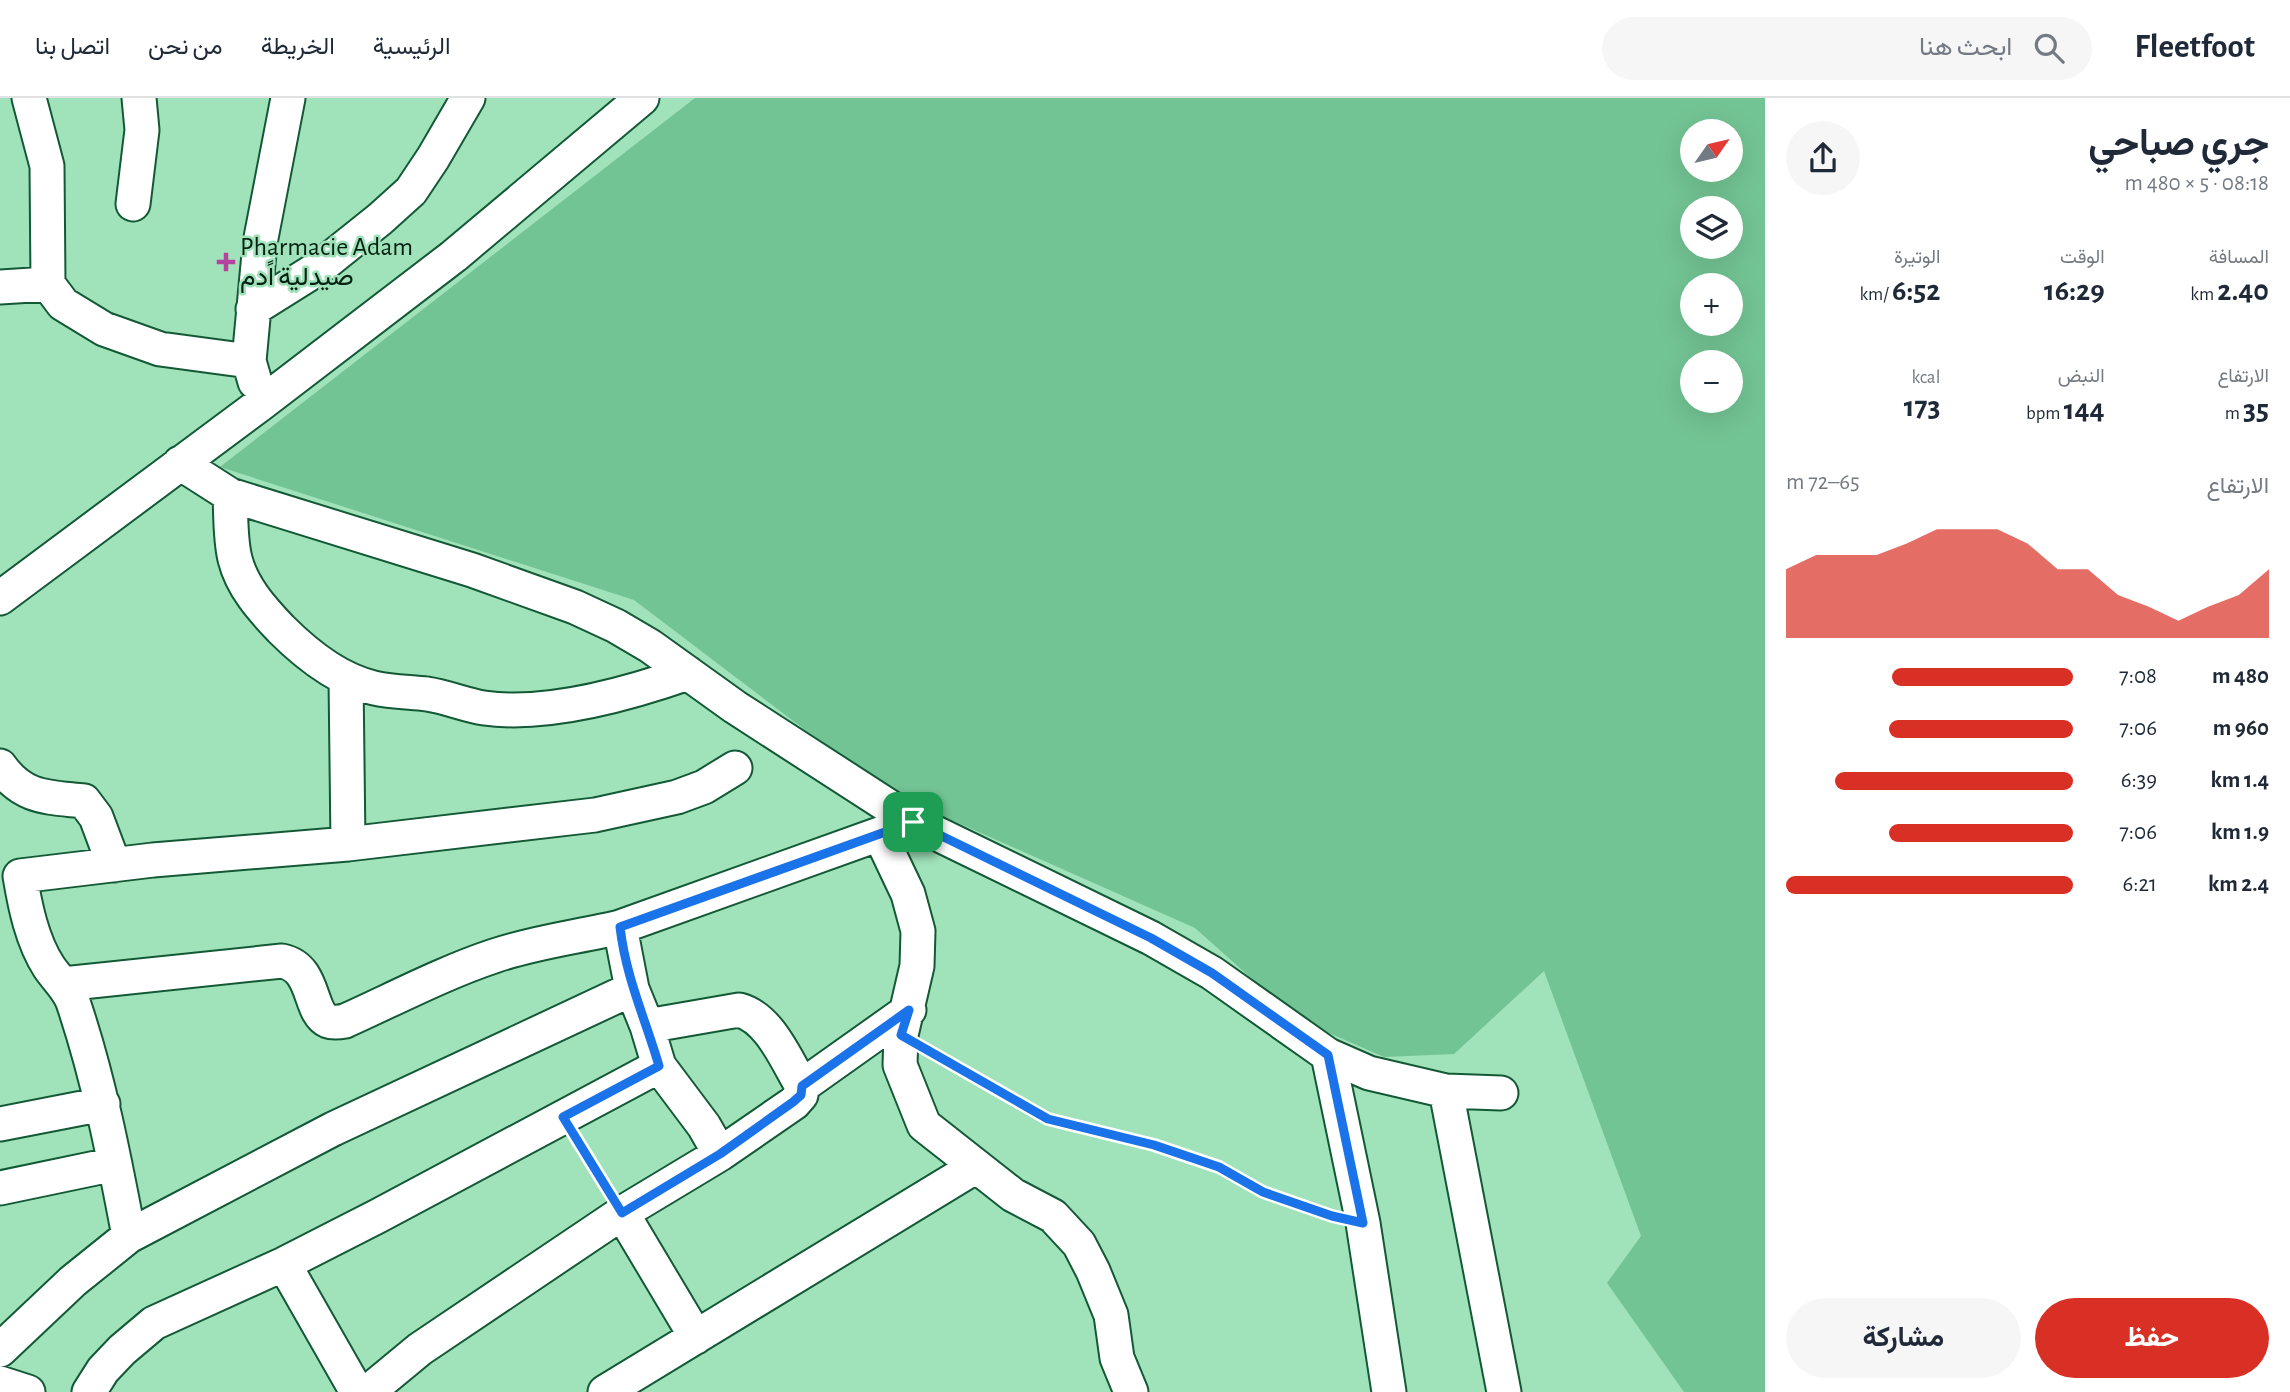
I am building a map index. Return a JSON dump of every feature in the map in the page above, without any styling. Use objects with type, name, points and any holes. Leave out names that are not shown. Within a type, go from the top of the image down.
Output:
[{"type":"street","points":[[29,98],[47,166],[48,284],[63,304],[104,329],[160,349],[249,361]]},
{"type":"street","points":[[132,204],[142,130],[139,98]]},
{"type":"street","points":[[262,403],[249,361],[253,309],[260,243],[288,98]]},
{"type":"street","points":[[253,309],[320,267],[411,191],[468,98]]},
{"type":"street","points":[[0,598],[454,256],[642,98]]},
{"type":"street","points":[[0,287],[48,284]]},
{"type":"street","points":[[180,463],[230,495],[472,570],[575,607],[650,646],[735,707],[913,822],[1151,938],[1212,973],[1328,1055],[1369,1073],[1446,1091],[1501,1093]]},
{"type":"street","points":[[230,495],[235,559],[255,601],[287,635],[320,664],[346,678],[373,688],[430,695],[486,708],[514,709],[587,702],[634,692],[688,673]]},
{"type":"street","points":[[346,678],[348,844]]},
{"type":"street","points":[[0,766],[7,776],[32,795],[84,802],[96,817],[114,865]]},
{"type":"street","points":[[130,1236],[103,1104],[71,998],[49,967],[38,945],[20,876],[348,844],[595,815],[677,797],[704,787],[735,768]]},
{"type":"street","points":[[63,984],[282,961],[292,963],[305,978],[322,1016],[328,1021],[345,1021],[456,970],[494,956],[536,944],[620,927],[913,822]]},
{"type":"street","points":[[880,835],[908,894],[918,931],[917,966],[905,1022],[900,1065],[923,1125],[1013,1195],[1053,1216],[1079,1244],[1111,1315],[1117,1358],[1131,1392]]},
{"type":"street","points":[[620,927],[632,989],[659,1066],[704,1126],[720,1154]]},
{"type":"street","points":[[0,1350],[73,1281],[130,1236],[333,1129],[632,989]]},
{"type":"street","points":[[369,1392],[420,1349],[622,1213],[720,1154],[801,1095],[802,1086],[762,1021],[750,1013],[739,1010],[647,1026]]},
{"type":"street","points":[[802,1086],[905,1022]]},
{"type":"street","points":[[1328,1055],[1363,1223],[1389,1392]]},
{"type":"street","points":[[89,1392],[103,1370],[154,1323],[284,1264],[659,1066]]},
{"type":"street","points":[[1446,1091],[1504,1392]]},
{"type":"street","points":[[0,1124],[103,1104]]},
{"type":"street","points":[[0,1188],[115,1164]]},
{"type":"street","points":[[606,1392],[975,1167]]},
{"type":"street","points":[[622,1213],[696,1337]]},
{"type":"street","points":[[284,1264],[357,1392]]},
{"type":"street","points":[[0,1383],[28,1392]]},
{"type":"path","points":[[905,1022],[1048,1119],[1154,1145],[1219,1167],[1263,1192],[1332,1216],[1363,1223]]},
{"type":"path","points":[[563,1117],[622,1213]]},
{"type":"green space","points":[[695,98],[1765,98],[1765,1392],[1684,1392],[1607,1283],[1641,1236],[1544,971],[1454,1054],[1384,1057],[1297,1019],[1195,928],[884,790],[634,600],[220,467]]},
{"type":"place","name":"Pharmacie Adam صيدلية اًدم","points":[[226,262]]},
{"type":"route","points":[[913,822],[1151,938],[1212,973],[1328,1055],[1363,1223],[1332,1216],[1263,1192],[1219,1167],[1154,1145],[1048,1119],[901,1035],[909,1010],[802,1086],[801,1095],[793,1102],[720,1154],[622,1213],[563,1117],[659,1066],[632,989],[620,927],[913,822]]}]
